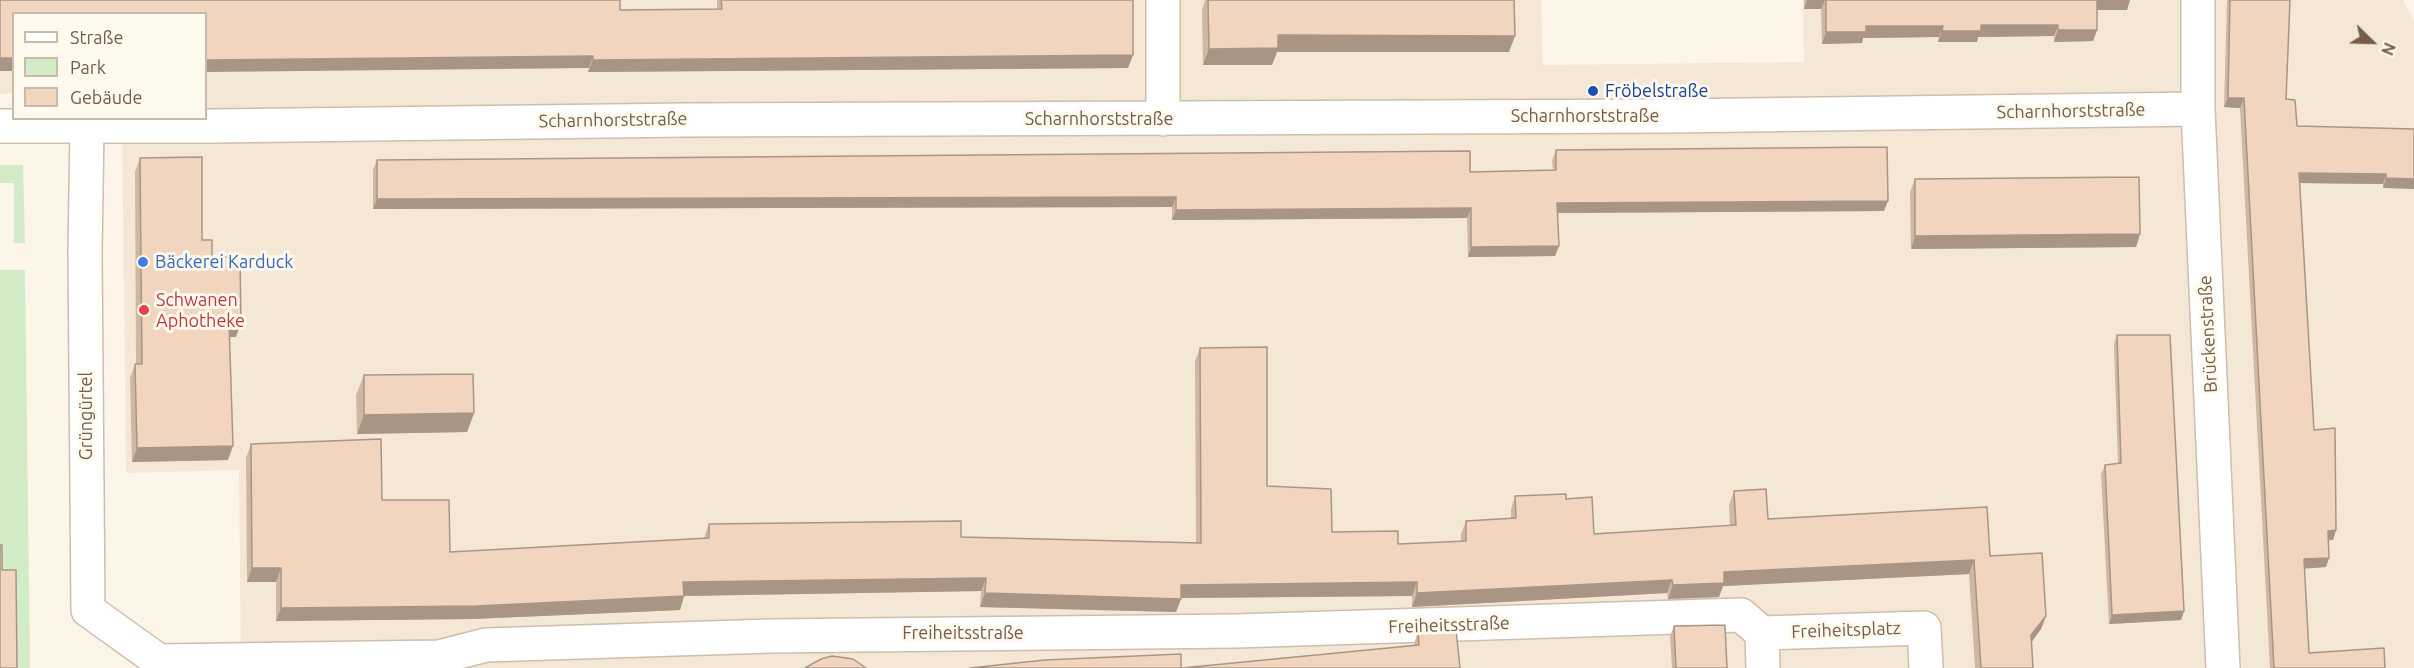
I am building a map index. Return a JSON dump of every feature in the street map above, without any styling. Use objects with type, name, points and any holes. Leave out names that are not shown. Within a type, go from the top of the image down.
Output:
[{"type":"street","points":[[1162,0],[1163,119]]},
{"type":"street","name":"Brückenstraße","points":[[2198,0],[2198,109],[2223,668]]},
{"type":"street","name":"Scharnhorststraße","points":[[0,126],[686,120],[1671,116],[2198,109]]},
{"type":"street","name":"Grüngürtel","points":[[87,127],[85,265],[88,610],[159,665]]},
{"type":"street","name":"Freiheitsstraße","points":[[159,665],[439,657],[486,645],[884,633],[1236,631],[1741,615],[1762,633]]},
{"type":"street","name":"Freiheitsplatz","points":[[1762,633],[1924,628],[1926,668]]},
{"type":"street","points":[[1762,633],[1763,668]]},
{"type":"shaded area","points":[[0,0],[1541,0],[1543,65],[1804,62],[1803,0],[2403,0],[2414,22],[2414,668],[241,668],[239,470],[126,473],[122,120],[207,120],[207,12],[12,12],[12,93],[0,94]]},
{"type":"green space","points":[[0,165],[23,165],[25,243],[14,243],[14,183],[0,183]]},
{"type":"green space","points":[[0,270],[25,270],[30,668],[0,668]]},
{"type":"building","points":[[0,0],[620,0],[620,10],[722,9],[721,0],[1133,0],[1133,55],[593,60],[593,56],[207,60],[207,12],[12,12],[12,58],[0,58]]},
{"type":"building","points":[[1208,0],[1514,0],[1515,36],[1278,35],[1278,48],[1209,49]]},
{"type":"building","points":[[1826,0],[2097,0],[2097,30],[2058,30],[2058,25],[1981,25],[1981,31],[1942,31],[1943,26],[1866,26],[1866,32],[1826,32]]},
{"type":"building","points":[[2230,0],[2290,0],[2286,99],[2295,100],[2297,126],[2414,129],[2414,179],[2386,178],[2386,174],[2299,173],[2314,430],[2335,428],[2336,530],[2328,531],[2329,558],[2304,559],[2309,653],[2384,648],[2385,668],[2274,668],[2244,98],[2228,98]]},
{"type":"building","points":[[1887,147],[1888,201],[1557,203],[1559,246],[1471,247],[1471,208],[1176,210],[1176,197],[377,199],[377,160],[1470,151],[1470,172],[1556,170],[1556,150]]},
{"type":"building","points":[[202,157],[202,240],[212,240],[212,257],[240,257],[241,323],[229,323],[233,446],[137,448],[135,364],[142,364],[140,158]]},
{"type":"building","points":[[2139,177],[2140,234],[1915,236],[1915,179]]},
{"type":"building","points":[[2117,335],[2170,335],[2184,611],[2112,615],[2105,465],[2121,463]]},
{"type":"building","points":[[1267,347],[1267,486],[1331,489],[1332,532],[1398,531],[1398,544],[1466,541],[1466,521],[1516,518],[1515,496],[1566,494],[1566,499],[1592,497],[1594,534],[1736,525],[1734,491],[1766,489],[1768,519],[1987,507],[1990,556],[2042,553],[2046,616],[2031,635],[2033,668],[1981,668],[1974,560],[1724,572],[1724,583],[1673,585],[1672,580],[1417,593],[1417,582],[1181,585],[1181,599],[985,593],[986,578],[683,582],[684,596],[477,606],[281,608],[281,568],[252,568],[251,444],[381,439],[382,500],[449,500],[450,552],[709,538],[709,524],[961,521],[961,537],[1201,543],[1200,348]]},
{"type":"building","points":[[473,374],[474,413],[364,415],[364,375]]},
{"type":"building","points":[[0,545],[2,545],[2,570],[16,570],[17,668],[0,668]]},
{"type":"building","points":[[1725,625],[1727,668],[1676,668],[1674,626]]},
{"type":"building","points":[[1456,630],[1460,668],[1182,668],[1419,645],[1418,631]]},
{"type":"building","points":[[1181,654],[1181,668],[970,668],[1045,660]]},
{"type":"building","points":[[832,656],[853,659],[866,668],[805,668]]},
{"type":"place","name":"Fröbelstraße","points":[[1593,91]]},
{"type":"place","name":"Bäckerei Karduck","points":[[143,262]]},
{"type":"place","name":"Schwanen Aphotheke","points":[[144,310]]}]
